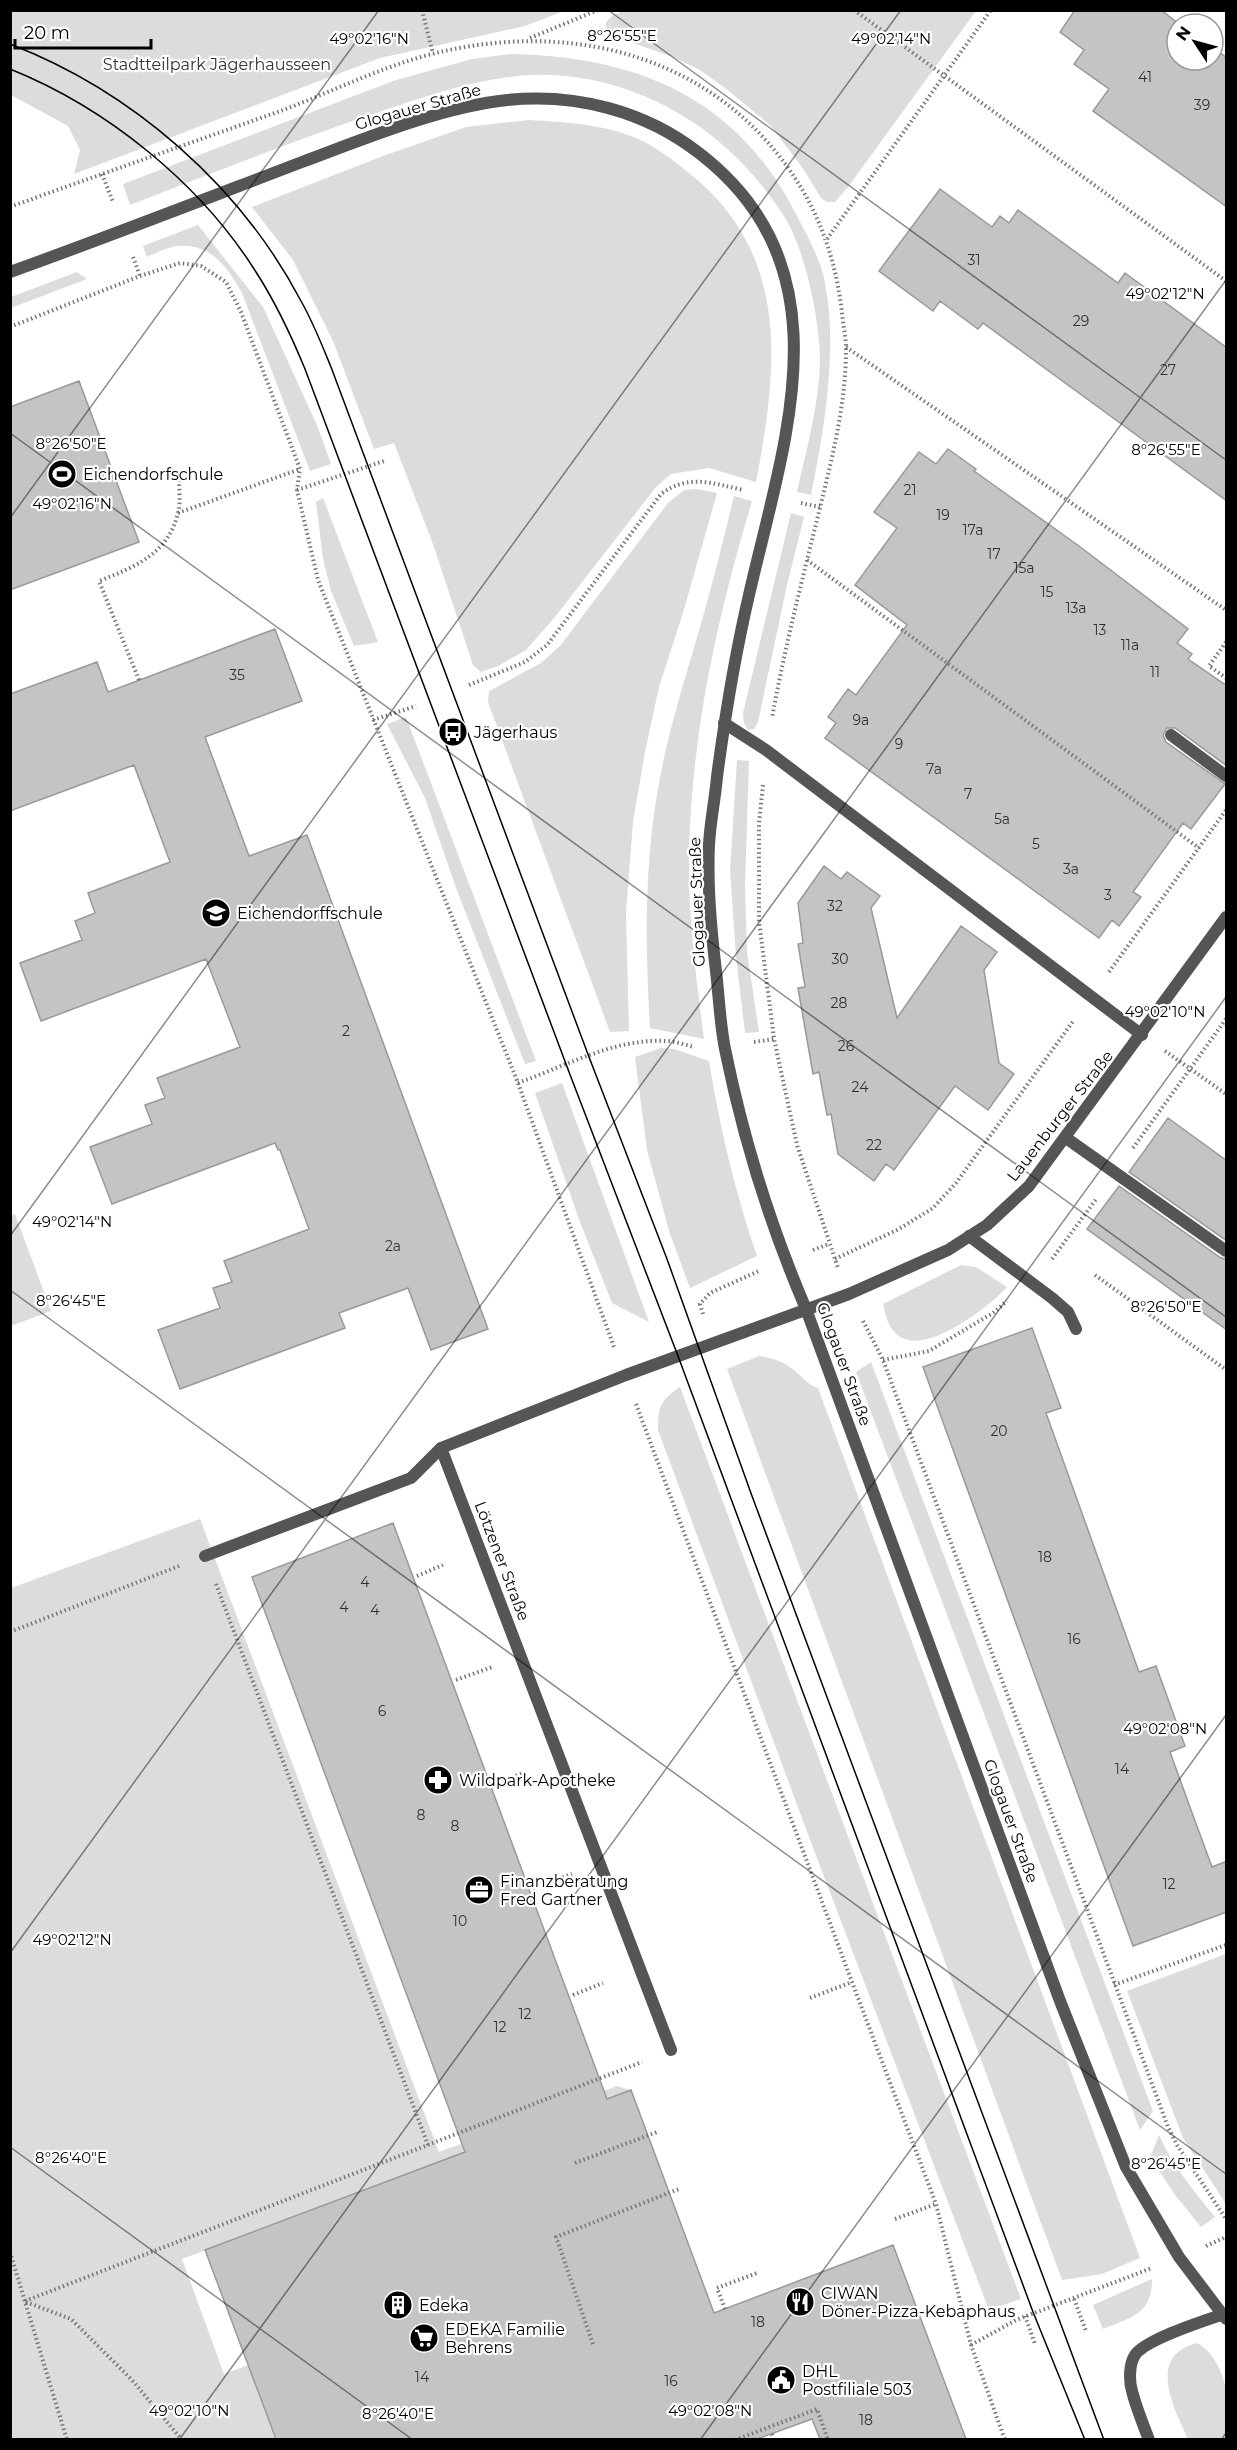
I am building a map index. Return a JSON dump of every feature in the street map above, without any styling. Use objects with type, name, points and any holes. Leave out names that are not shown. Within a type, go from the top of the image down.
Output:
[{"type":"street","name":"Glogauer Straße","points":[[10,272],[366,138],[485,103],[544,98],[575,100],[651,122],[681,139],[711,162],[736,186],[761,219],[775,246],[792,300],[794,378],[789,430],[745,613],[724,723],[709,846],[712,936],[725,1046],[753,1167],[785,1260],[806,1309],[1064,2012],[1126,2167],[1179,2257],[1225,2316]]},
{"type":"street","points":[[724,723],[766,750],[1142,1035]]},
{"type":"street","points":[[1171,735],[1227,776]]},
{"type":"street","name":"Lauenburger Straße","points":[[806,1309],[849,1294],[948,1250],[987,1225],[1029,1186],[1227,917]]},
{"type":"street","points":[[1066,1138],[1227,1251]]},
{"type":"street","points":[[969,1236],[1068,1312],[1076,1329]]},
{"type":"street","points":[[205,1556],[411,1478],[441,1448],[626,1375],[806,1309]]},
{"type":"street","name":"Lötzener Straße","points":[[441,1448],[671,2050]]},
{"type":"street","points":[[1149,2439],[1132,2390],[1130,2373],[1134,2356],[1143,2347],[1163,2338],[1225,2316]]},
{"type":"path","points":[[422,10],[433,54]]},
{"type":"path","points":[[527,40],[598,10]]},
{"type":"path","points":[[854,10],[1227,281]]},
{"type":"path","points":[[827,239],[991,10]]},
{"type":"path","points":[[10,207],[433,54],[487,44],[527,40],[562,42],[616,50],[660,65],[707,89],[744,117],[773,148],[806,194],[827,239],[840,298],[846,347],[836,444],[782,663],[766,750],[759,823],[759,921],[774,1039],[797,1145],[829,1244],[849,1294],[883,1360],[1172,2136],[1227,2219]]},
{"type":"path","points":[[10,327],[180,263],[201,266],[226,282],[241,312],[300,469],[297,490],[318,580],[518,1083],[614,1348],[936,2204],[971,2345],[1005,2439]]},
{"type":"path","points":[[846,347],[1227,610]]},
{"type":"path","points":[[297,490],[384,461]]},
{"type":"path","points":[[178,513],[300,469]]},
{"type":"path","points":[[138,680],[99,582],[130,570],[163,547],[178,513],[179,480]]},
{"type":"path","points":[[469,685],[525,662],[547,645],[661,494],[674,485],[698,480],[820,507]]},
{"type":"path","points":[[807,560],[1199,848]]},
{"type":"path","points":[[1227,642],[1209,666],[1227,678]]},
{"type":"path","points":[[373,720],[416,706]]},
{"type":"path","points":[[835,1259],[899,1229],[933,1208],[956,1183],[1227,810]]},
{"type":"path","points":[[1142,1035],[1227,1094]]},
{"type":"path","points":[[518,1083],[604,1051],[643,1041],[669,1041],[702,1049],[774,1039]]},
{"type":"path","points":[[696,1317],[704,1314],[700,1304],[710,1293],[785,1260],[829,1244]]},
{"type":"path","points":[[1095,1275],[1226,1369]]},
{"type":"path","points":[[883,1360],[929,1351],[993,1313],[1030,1281]]},
{"type":"path","points":[[614,1348],[625,1344]]},
{"type":"path","points":[[10,1632],[205,1556],[428,2145]]},
{"type":"path","points":[[417,1575],[443,1565]]},
{"type":"path","points":[[456,1680],[520,1656]]},
{"type":"path","points":[[495,1784],[523,1773]]},
{"type":"path","points":[[533,1888],[600,1864]]},
{"type":"path","points":[[1114,1985],[1227,1946]]},
{"type":"path","points":[[573,1995],[603,1983]]},
{"type":"path","points":[[810,1998],[852,1983]]},
{"type":"path","points":[[25,2301],[671,2050]]},
{"type":"path","points":[[575,2163],[657,2132]]},
{"type":"path","points":[[594,2344],[556,2237],[679,2189]]},
{"type":"path","points":[[895,2219],[936,2204]]},
{"type":"path","points":[[10,2252],[67,2439]]},
{"type":"path","points":[[971,2345],[1025,2316],[1179,2257]]},
{"type":"path","points":[[725,2308],[717,2288],[757,2273]]},
{"type":"path","points":[[1074,2299],[1086,2331]]},
{"type":"path","points":[[25,2301],[71,2319],[132,2380],[182,2439]]},
{"type":"path","points":[[1025,2316],[1035,2344]]},
{"type":"path","points":[[735,2439],[817,2409],[828,2439]]},
{"type":"path","points":[[772,2434],[774,2439]]},
{"type":"green space","name":"Stadtteilpark Jägerhausseen","points":[[10,11],[564,11],[525,26],[380,58],[74,174],[80,150],[68,126],[11,95]]},
{"type":"green space","points":[[624,11],[976,11],[848,187],[835,202],[827,202],[821,198],[804,170],[770,125],[725,88],[700,70],[673,57],[610,35],[606,22],[613,15]]},
{"type":"green space","points":[[510,54],[556,57],[600,64],[641,75],[679,92],[714,113],[745,141],[773,175],[810,240],[823,274],[829,308],[828,390],[811,495],[797,492],[817,397],[819,342],[810,286],[793,233],[769,195],[747,168],[722,144],[694,123],[664,105],[632,91],[565,76],[530,75],[473,83],[350,122],[130,205],[123,184],[396,80],[472,59]]},
{"type":"green space","points":[[529,120],[597,127],[623,133],[643,141],[677,163],[722,205],[746,239],[761,276],[769,315],[771,355],[769,397],[756,482],[709,468],[671,474],[656,487],[555,617],[526,650],[498,666],[481,672],[473,665],[433,544],[394,443],[374,449],[333,341],[293,260],[252,207],[383,156],[466,127]]},
{"type":"green space","points":[[198,225],[263,307],[317,425],[331,464],[310,471],[242,293],[224,266],[209,253],[190,246],[170,248],[147,257],[143,246]]},
{"type":"green space","points":[[77,272],[87,279],[11,308],[11,297]]},
{"type":"green space","points":[[696,489],[717,493],[659,687],[645,752],[633,822],[626,913],[629,1031],[610,1032],[488,702],[489,691],[541,663],[560,646],[668,503],[684,490]]},
{"type":"green space","points":[[734,496],[752,501],[717,631],[708,675],[691,807],[689,853],[691,923],[704,1039],[650,1028],[647,965],[648,871],[664,756]]},
{"type":"green space","points":[[323,498],[378,642],[354,646],[331,591],[323,559],[316,502]]},
{"type":"green space","points":[[791,513],[804,517],[758,722],[754,729],[748,730],[744,723],[743,713]]},
{"type":"green space","points":[[406,717],[536,1061],[525,1064],[456,888],[425,798],[387,724]]},
{"type":"green space","points":[[737,760],[749,761],[745,886],[747,952],[759,1032],[745,1033],[736,957],[730,870]]},
{"type":"green space","points":[[661,1048],[674,1049],[709,1061],[729,1160],[757,1256],[690,1288],[670,1234],[647,1150],[635,1057]]},
{"type":"green space","points":[[562,1083],[649,1322],[612,1303],[580,1222],[535,1093]]},
{"type":"green space","points":[[15,1214],[51,1311],[11,1326],[10,1216]]},
{"type":"green space","points":[[961,1265],[976,1267],[1007,1287],[972,1317],[940,1335],[925,1340],[911,1340],[899,1336],[892,1330],[883,1304]]},
{"type":"green space","points":[[759,1356],[783,1363],[818,1388],[1140,2258],[1102,2274],[1062,2280],[727,1369]]},
{"type":"green space","points":[[871,1362],[1153,2111],[1140,2130],[856,1372]]},
{"type":"green space","points":[[680,1387],[1021,2299],[989,2310],[809,1837],[658,1430],[662,1404]]},
{"type":"green space","points":[[200,1519],[439,2152],[617,2086],[631,2090],[182,2259],[224,2374],[248,2365],[276,2439],[12,2440],[11,1588]]},
{"type":"green space","points":[[1226,1954],[1226,2204],[1183,2138],[1127,1991]]},
{"type":"green space","points":[[1159,2135],[1191,2188],[1215,2217],[1201,2227],[1175,2195],[1150,2157]]},
{"type":"green space","points":[[1152,2279],[1151,2291],[1144,2307],[1131,2317],[1103,2329],[1093,2305]]},
{"type":"green space","points":[[1197,2343],[1212,2357],[1223,2378],[1227,2403],[1226,2439],[1188,2439],[1171,2398],[1168,2371],[1172,2359],[1181,2350]]},
{"type":"building","points":[[1075,10],[1161,10],[1165,13],[1165,72],[1225,72],[1225,57],[1227,58],[1227,207],[1093,111],[1109,89],[1074,64],[1084,50],[1060,32]]},
{"type":"building","points":[[940,189],[992,227],[1000,216],[1009,223],[1018,210],[1118,283],[1125,273],[1227,348],[1227,501],[983,323],[978,329],[940,301],[933,311],[879,271]]},
{"type":"building","name":"Eichendorfschule","points":[[79,381],[139,542],[10,590],[10,407]]},
{"type":"building","points":[[948,449],[976,469],[974,471],[1079,546],[1188,629],[1177,643],[1192,654],[1188,659],[1227,686],[1227,766],[1175,728],[1167,728],[1163,735],[1166,742],[1225,784],[1191,829],[1183,823],[1133,892],[1141,897],[1119,926],[1112,920],[1099,938],[825,738],[836,723],[828,717],[848,689],[856,695],[907,625],[855,585],[897,528],[874,512],[919,452],[936,464]]},
{"type":"building","points":[[275,629],[302,701],[205,737],[249,856],[307,835],[488,1329],[431,1350],[408,1288],[339,1313],[345,1328],[180,1389],[158,1330],[220,1308],[213,1288],[232,1282],[224,1261],[309,1229],[280,1150],[275,1143],[112,1204],[90,1147],[152,1124],[145,1105],[165,1098],[157,1078],[240,1047],[206,959],[41,1021],[20,963],[82,940],[75,921],[95,913],[88,893],[170,862],[134,765],[10,811],[10,694],[97,662],[108,692]]},
{"type":"building","points":[[824,866],[841,879],[847,872],[880,896],[871,908],[897,1018],[961,926],[997,952],[984,970],[999,1063],[1014,1074],[988,1110],[955,1086],[894,1170],[886,1164],[874,1181],[838,1154],[831,1114],[827,1115],[819,1072],[813,1074],[798,988],[805,987],[798,944],[803,943],[798,903]]},
{"type":"building","points":[[1168,1118],[1227,1161],[1227,1241],[1129,1172]]},
{"type":"building","points":[[1119,1186],[1221,1258],[1227,1259],[1227,1330],[1087,1229]]},
{"type":"building","points":[[1032,1328],[1061,1408],[1046,1413],[1139,1672],[1156,1666],[1185,1746],[1170,1752],[1191,1810],[1212,1867],[1227,1861],[1227,1912],[1133,1946],[923,1367]]},
{"type":"building","points":[[393,1523],[607,2099],[631,2090],[714,2313],[893,2245],[966,2439],[820,2439],[812,2419],[757,2439],[276,2439],[205,2250],[465,2152],[252,1577]]},
{"type":"tram line","points":[[10,44],[55,64],[98,88],[140,115],[178,147],[214,181],[247,219],[276,259],[313,325],[331,367],[667,1259],[752,1496],[1104,2440]]},
{"type":"tram line","points":[[10,69],[46,85],[116,127],[179,179],[208,208],[233,239],[277,307],[294,344],[678,1356],[1033,2312],[1085,2440]]},
{"type":"place","name":"Eichendorfschule","points":[[62,474]]},
{"type":"place","name":"Jägerhaus","points":[[453,732]]},
{"type":"place","name":"Eichendorffschule","points":[[216,913]]},
{"type":"place","name":"Wildpark-Apotheke","points":[[438,1780]]},
{"type":"place","name":"Finanzberatung Fred Gartner","points":[[479,1890]]},
{"type":"place","name":"CIWAN Döner-Pizza-Kebaphaus","points":[[800,2302]]},
{"type":"place","name":"Edeka","points":[[398,2305]]},
{"type":"place","name":"EDEKA Familie Behrens","points":[[424,2338]]},
{"type":"place","name":"DHL Postfiliale 503","points":[[781,2380]]}]
